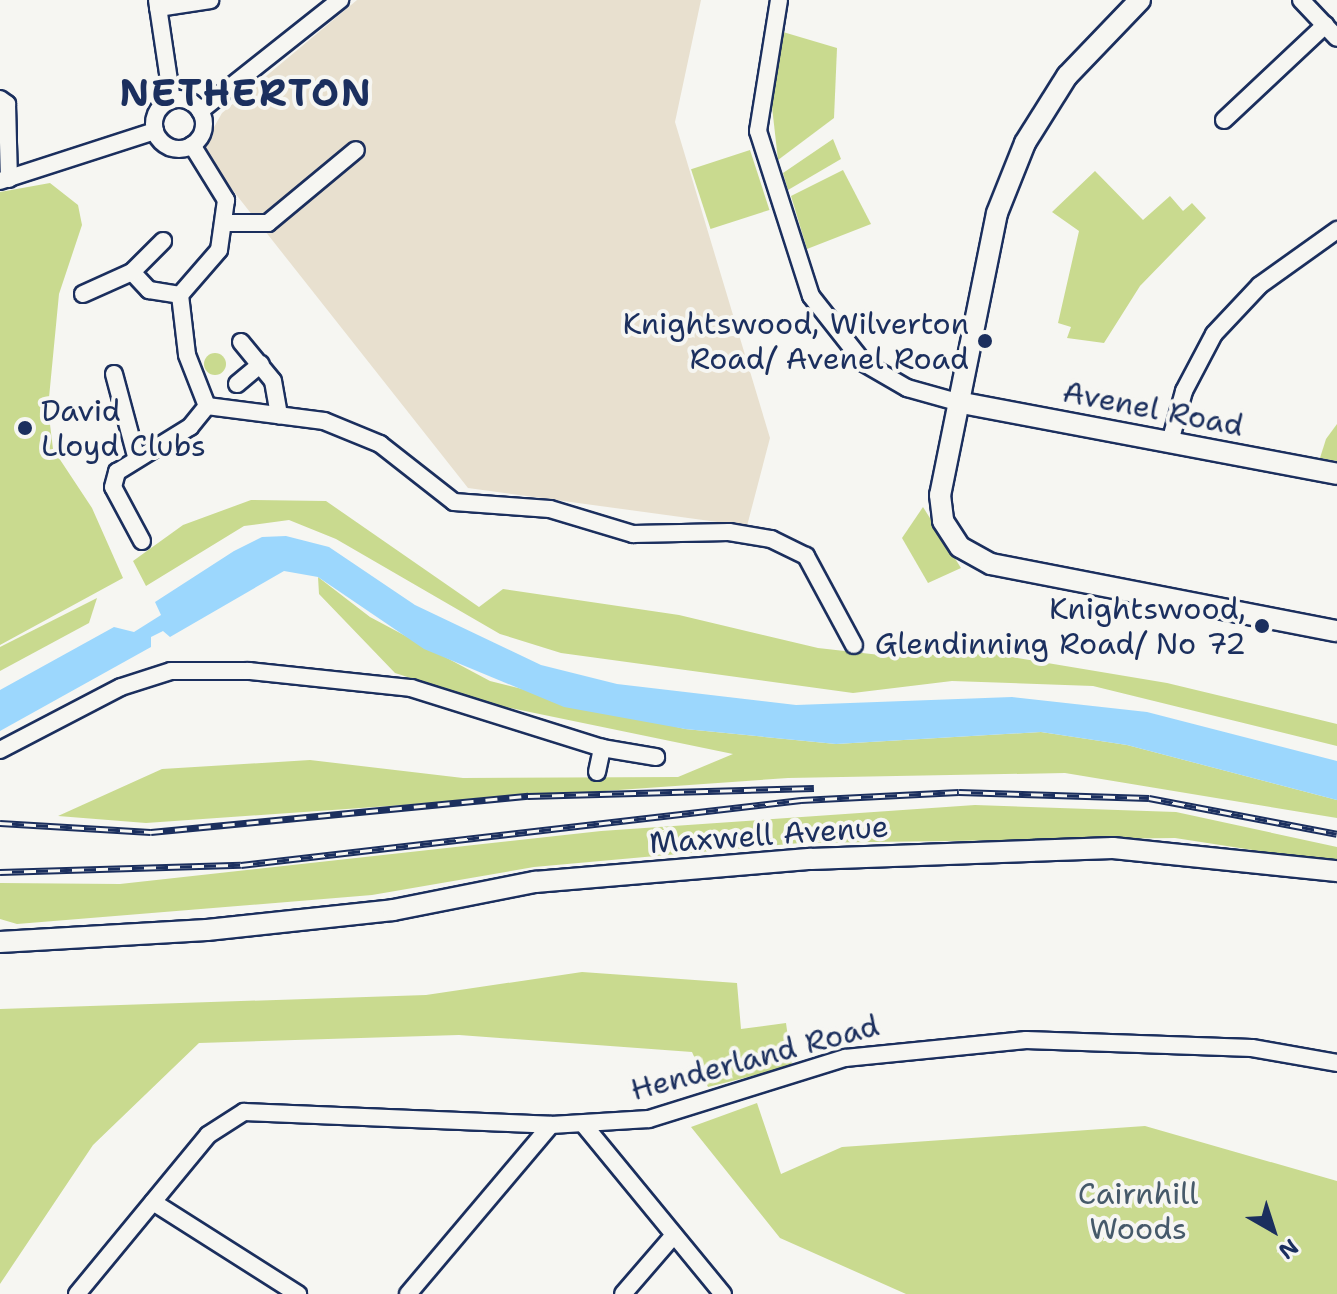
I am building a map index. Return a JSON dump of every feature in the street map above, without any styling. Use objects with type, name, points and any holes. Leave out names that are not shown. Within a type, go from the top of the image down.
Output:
[{"type":"street","points":[[172,100],[158,4],[210,0]]},
{"type":"street","points":[[200,111],[340,0]]},
{"type":"street","points":[[779,0],[758,131],[811,296],[864,363],[907,388],[957,402]]},
{"type":"street","points":[[1140,0],[1067,76],[1025,143],[986,250],[940,509],[969,555],[1337,631]]},
{"type":"street","points":[[1224,120],[1331,31],[1301,0]]},
{"type":"street","points":[[0,99],[7,104],[4,180],[155,131]]},
{"type":"street","points":[[172,100],[200,111]]},
{"type":"street","points":[[172,100],[158,109],[155,131],[167,146],[192,145]]},
{"type":"street","points":[[192,145],[202,131],[200,111]]},
{"type":"street","points":[[192,145],[226,200],[226,223],[219,250],[180,295],[187,355],[207,406]]},
{"type":"street","points":[[226,223],[268,223],[356,150]]},
{"type":"street","points":[[1170,442],[1184,391],[1214,334],[1260,285],[1337,230]]},
{"type":"street","points":[[83,294],[132,272],[163,241]]},
{"type":"street","points":[[132,272],[149,290],[180,295]]},
{"type":"street","points":[[241,342],[277,388],[279,415]]},
{"type":"street","points":[[237,384],[261,364]]},
{"type":"street","points":[[114,374],[136,456]]},
{"type":"street","name":"Avenel Road","points":[[957,402],[1337,474]]},
{"type":"street","points":[[207,406],[324,421],[380,444],[454,502],[550,509],[633,534],[729,532],[771,539],[806,556],[854,645]]},
{"type":"street","points":[[142,541],[113,487],[117,472],[136,456],[190,427],[207,406]]},
{"type":"street","points":[[0,750],[121,687],[171,671],[293,674],[411,688],[602,748],[656,757]]},
{"type":"street","points":[[597,772],[602,748]]},
{"type":"street","name":"Maxwell Avenue","points":[[0,942],[207,930],[393,910],[535,882],[811,859],[1113,848],[1337,871]]},
{"type":"street","name":"Henderland Road","points":[[77,1294],[208,1135],[244,1112],[584,1125],[682,1112],[891,1050],[1026,1040],[1252,1048],[1337,1063]]},
{"type":"street","points":[[408,1294],[551,1125]]},
{"type":"street","points":[[584,1125],[723,1294]]},
{"type":"street","points":[[153,1202],[298,1294]]},
{"type":"street","points":[[623,1294],[674,1235]]},
{"type":"shaded area","points":[[357,0],[701,0],[675,122],[770,438],[747,526],[468,488],[201,150],[222,113]]},
{"type":"green space","points":[[783,32],[837,48],[834,118],[778,160],[770,89]]},
{"type":"green space","points":[[833,139],[841,159],[788,190],[783,173]]},
{"type":"green space","points":[[750,150],[769,210],[711,229],[691,169]]},
{"type":"green space","points":[[843,170],[871,224],[807,249],[791,196]]},
{"type":"green space","points":[[1095,171],[1143,220],[1170,196],[1183,211],[1192,203],[1206,218],[1140,286],[1104,343],[1067,338],[1071,327],[1058,323],[1079,231],[1052,212]]},
{"type":"green space","name":"David Lloyd Clubs","points":[[50,183],[78,205],[82,225],[59,294],[48,408],[53,449],[92,508],[123,578],[0,645],[0,192]]},
{"type":"green space","points":[[215,353],[223,356],[226,364],[223,372],[215,375],[207,372],[204,364],[207,356]]},
{"type":"green space","points":[[1337,424],[1337,461],[1320,458],[1326,439]]},
{"type":"green space","points":[[251,500],[326,501],[479,607],[503,589],[679,615],[818,648],[889,656],[988,653],[1167,683],[1337,724],[1337,746],[1093,686],[952,681],[853,693],[561,653],[500,634],[336,539],[289,520],[244,526],[146,586],[133,561],[183,525]]},
{"type":"green space","points":[[923,507],[961,568],[928,583],[902,538]]},
{"type":"green space","points":[[318,577],[370,617],[490,681],[685,729],[836,744],[1041,732],[1127,745],[1337,800],[1337,818],[1065,773],[788,778],[146,823],[58,816],[162,769],[310,760],[463,778],[678,777],[733,754],[491,704],[395,673],[319,594]]},
{"type":"green space","points":[[97,598],[89,623],[0,671],[0,647]]},
{"type":"green space","points":[[975,805],[1176,812],[1337,847],[1337,863],[1175,838],[800,843],[534,867],[372,895],[17,924],[0,919],[0,883],[120,884],[601,831]]},
{"type":"green space","points":[[582,972],[737,983],[741,1029],[786,1023],[792,1066],[708,1087],[692,1052],[459,1035],[199,1043],[93,1145],[0,1284],[0,1009],[426,995]]},
{"type":"green space","name":"Cairnhill Woods","points":[[757,1103],[781,1174],[842,1147],[1145,1126],[1337,1181],[1337,1294],[906,1294],[780,1238],[691,1127]]},
{"type":"water","points":[[286,536],[329,547],[415,605],[541,665],[617,684],[796,705],[1012,697],[1147,712],[1337,761],[1337,800],[1127,745],[1041,732],[836,744],[685,729],[564,707],[424,649],[318,577],[284,571],[170,637],[163,631],[151,637],[151,647],[0,731],[0,690],[114,627],[134,632],[161,615],[155,602],[234,551],[262,537]]},
{"type":"railway","points":[[0,823],[151,832],[528,796],[814,788]]},
{"type":"railway","points":[[0,872],[241,865],[801,800],[959,792],[1149,798],[1337,834]]},
{"type":"place","name":"Knightswood, Wilverton Road/ Avenel Road","points":[[985,341]]},
{"type":"place","name":"David Lloyd Clubs","points":[[25,428]]},
{"type":"place","name":"Knightswood, Glendinning Road/ No 72","points":[[1262,626]]},
{"type":"district","name":"NETHERTON","points":[[246,93]]}]
